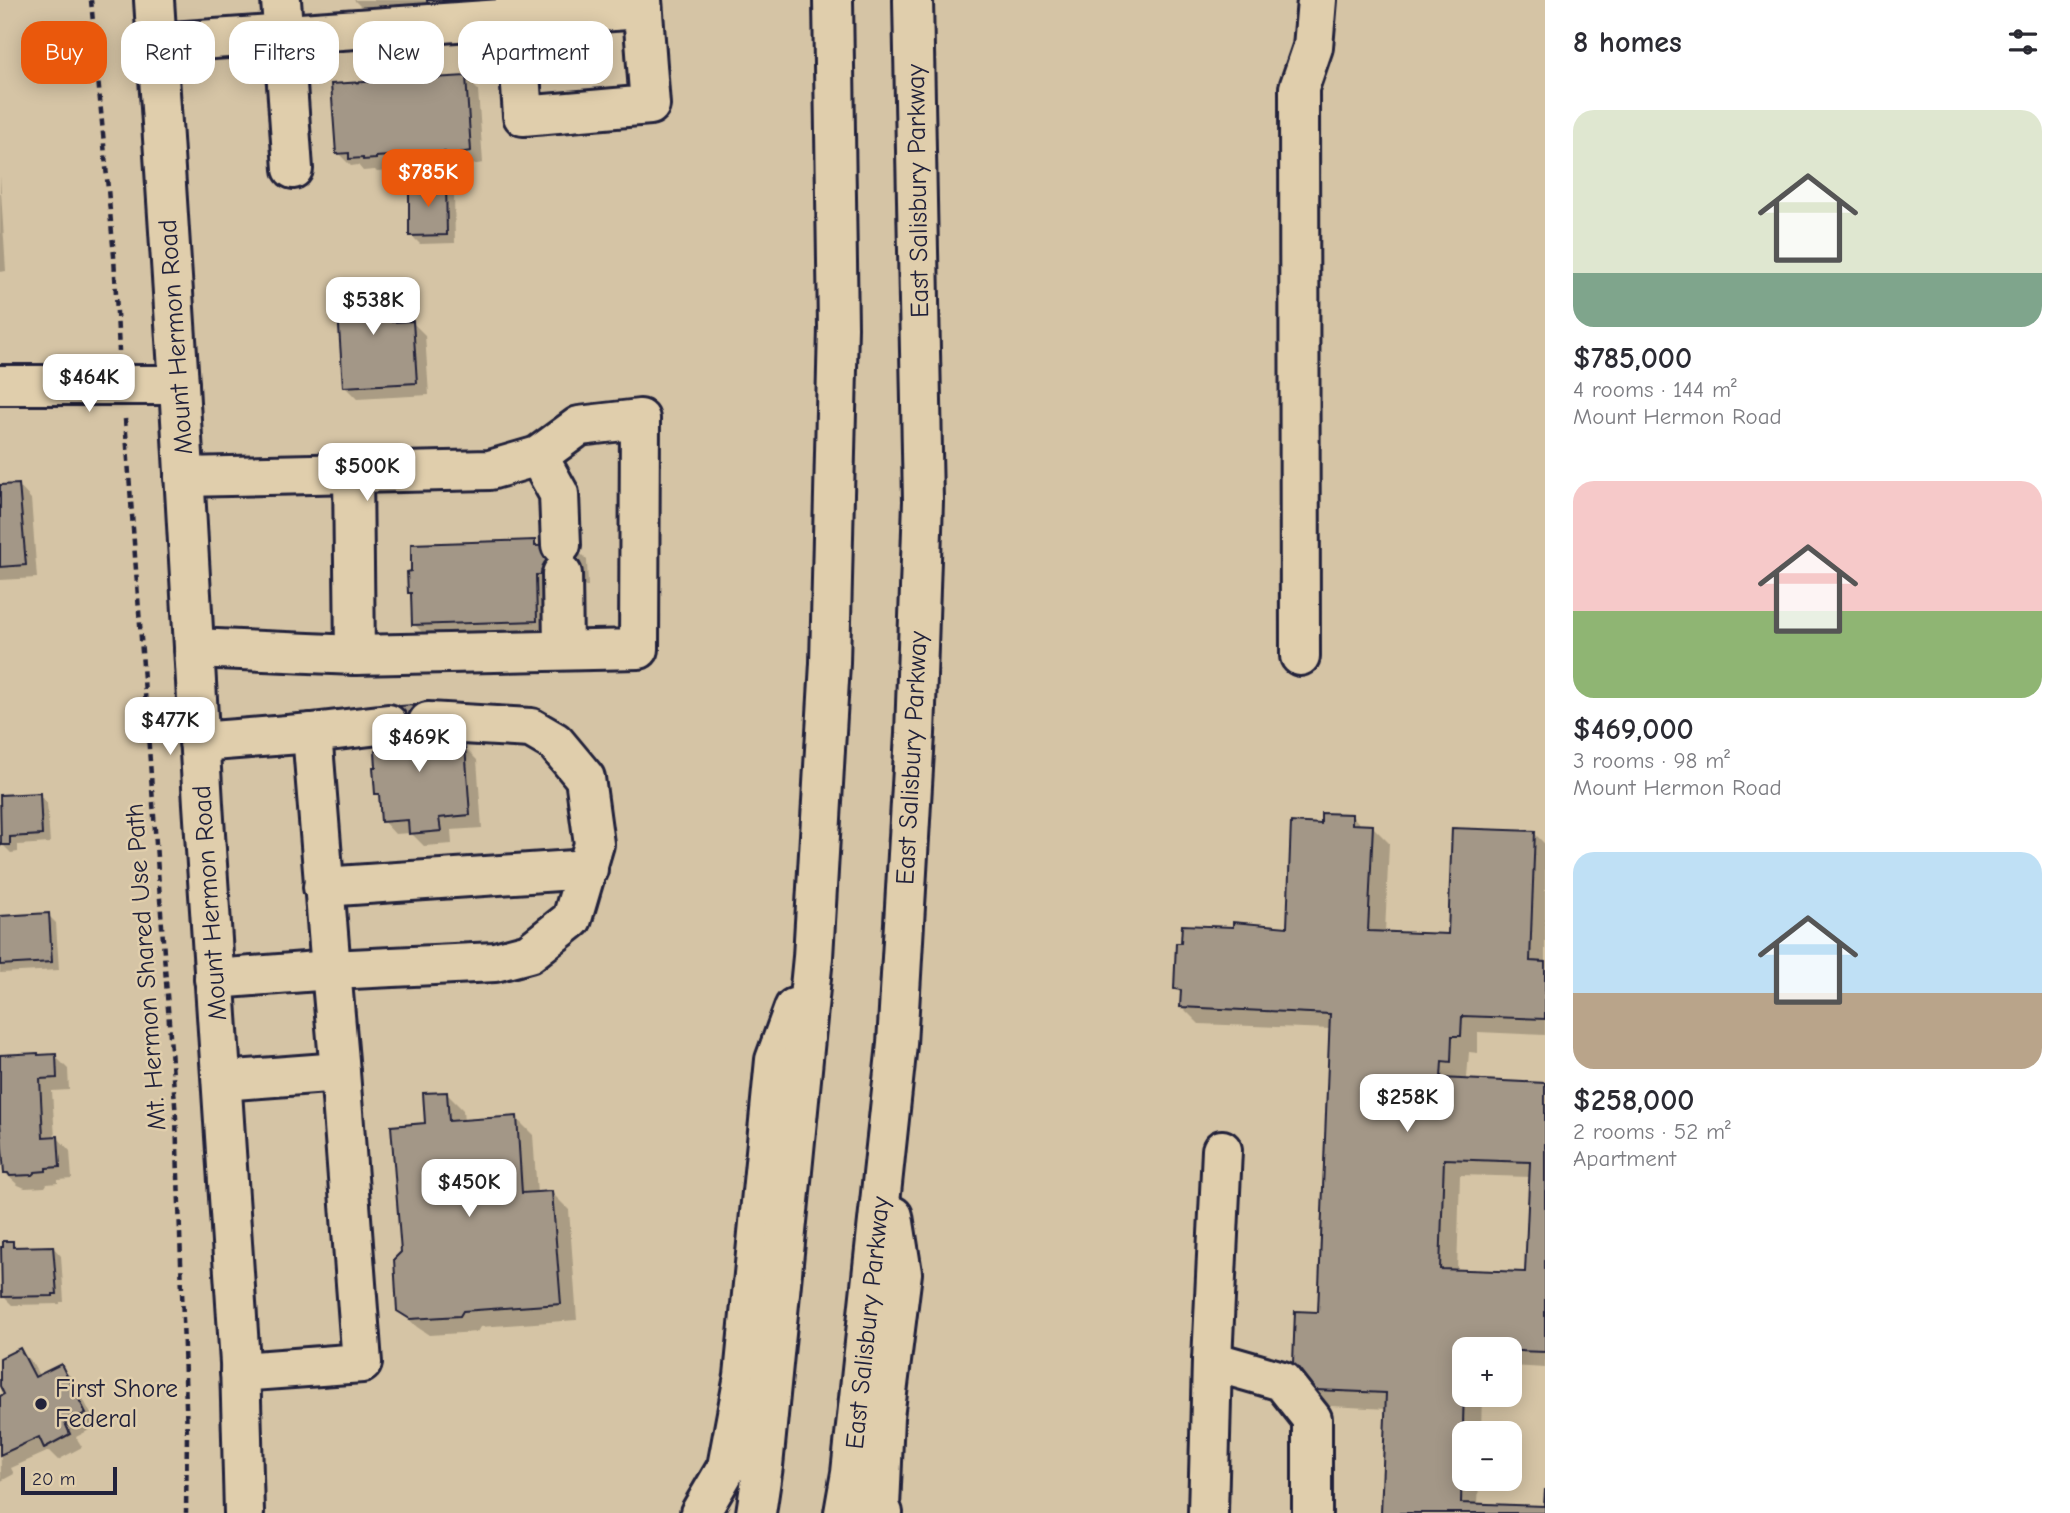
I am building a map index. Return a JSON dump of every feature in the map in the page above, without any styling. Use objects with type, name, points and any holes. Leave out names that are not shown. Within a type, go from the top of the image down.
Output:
[{"type":"main road","name":"Mount Hermon Road","points":[[154,0],[155,21]]},
{"type":"main road","points":[[756,1513],[763,1466],[813,957],[830,663],[838,327],[833,0]]},
{"type":"main road","name":"East Salisbury Parkway","points":[[844,1513],[851,1473],[898,1030],[915,734],[923,501],[913,0]]},
{"type":"main road","points":[[1300,656],[1299,88],[1313,47],[1317,0]]},
{"type":"main road","points":[[215,31],[283,17],[642,4],[650,105],[523,116],[516,9]]},
{"type":"main road","points":[[283,17],[293,169]]},
{"type":"main road","name":"Mount Hermon Road","points":[[160,84],[240,1372],[244,1513]]},
{"type":"main road","points":[[0,384],[179,385]]},
{"type":"main road","points":[[184,477],[490,470],[538,456],[579,426],[640,419],[639,649],[355,655],[194,648]]},
{"type":"main road","points":[[538,456],[559,494],[563,649]]},
{"type":"main road","points":[[352,474],[355,655]]},
{"type":"main road","points":[[214,979],[495,962],[529,953],[572,919],[594,844],[584,778],[555,742],[531,728],[428,722]]},
{"type":"main road","points":[[199,741],[312,733],[388,724]]},
{"type":"main road","points":[[240,1372],[362,1363],[312,733]]},
{"type":"main road","points":[[323,887],[588,869]]},
{"type":"main road","points":[[700,1513],[727,1467],[744,1376],[775,1060],[813,957]]},
{"type":"main road","points":[[222,1081],[340,1072]]},
{"type":"main road","points":[[1208,1513],[1222,1150]]},
{"type":"main road","points":[[883,1513],[880,1507],[884,1417],[902,1273],[885,1164]]},
{"type":"main road","points":[[1212,1361],[1282,1381],[1312,1419],[1312,1513]]},
{"type":"path","name":"Mt. Hermon Shared Use Path","points":[[91,0],[114,256],[176,1118],[187,1434],[186,1513]]},
{"type":"building","points":[[427,0],[469,0],[470,8],[428,11]]},
{"type":"building","points":[[458,76],[458,84],[467,84],[471,151],[363,160],[349,159],[349,153],[336,154],[331,84],[444,84],[444,77]]},
{"type":"building","points":[[409,183],[446,183],[447,235],[409,236]]},
{"type":"building","points":[[390,279],[392,322],[413,321],[417,383],[343,387],[336,282]]},
{"type":"building","points":[[19,484],[26,565],[0,567],[0,485]]},
{"type":"building","points":[[535,540],[535,546],[575,545],[576,574],[536,575],[537,621],[412,625],[407,572],[411,571],[411,544]]},
{"type":"building","points":[[427,704],[430,748],[465,745],[470,815],[439,818],[441,831],[409,834],[408,820],[381,822],[379,794],[375,794],[375,751],[390,750],[386,707]]},
{"type":"building","points":[[40,793],[42,835],[10,837],[10,845],[1,845],[0,795]]},
{"type":"building","points":[[1321,813],[1352,814],[1352,824],[1373,825],[1368,931],[1448,934],[1452,828],[1535,831],[1530,961],[1545,962],[1545,1019],[1462,1016],[1461,1036],[1452,1036],[1451,1062],[1442,1061],[1441,1078],[1545,1083],[1545,1352],[1522,1351],[1522,1337],[1452,1337],[1452,1407],[1463,1407],[1463,1421],[1452,1421],[1452,1491],[1461,1491],[1461,1503],[1544,1506],[1545,1489],[1545,1513],[1381,1513],[1386,1393],[1292,1389],[1295,1311],[1318,1312],[1330,1014],[1180,1007],[1181,990],[1174,989],[1176,943],[1181,943],[1182,925],[1233,927],[1233,922],[1287,927],[1291,822],[1321,824]],"holes":[[[1444,1159],[1530,1162],[1525,1272],[1440,1269]]]},
{"type":"building","points":[[49,913],[52,962],[0,965],[0,916]]},
{"type":"building","points":[[56,1054],[57,1078],[40,1079],[43,1137],[58,1136],[60,1167],[46,1168],[46,1171],[32,1175],[10,1176],[4,1173],[0,1122],[0,1055]]},
{"type":"building","points":[[447,1092],[449,1121],[517,1116],[522,1193],[552,1191],[561,1304],[463,1311],[460,1316],[410,1319],[397,1311],[394,1259],[401,1252],[391,1126],[425,1123],[423,1093]]},
{"type":"building","points":[[3,1241],[13,1241],[13,1247],[53,1246],[57,1294],[2,1297]]},
{"type":"building","name":"First Shore Federal","points":[[20,1348],[35,1377],[61,1364],[86,1413],[65,1423],[70,1434],[44,1448],[39,1437],[0,1455],[0,1396],[4,1394],[0,1386],[0,1358]]},
{"type":"place","name":"First Shore Federal","points":[[41,1404]]}]
